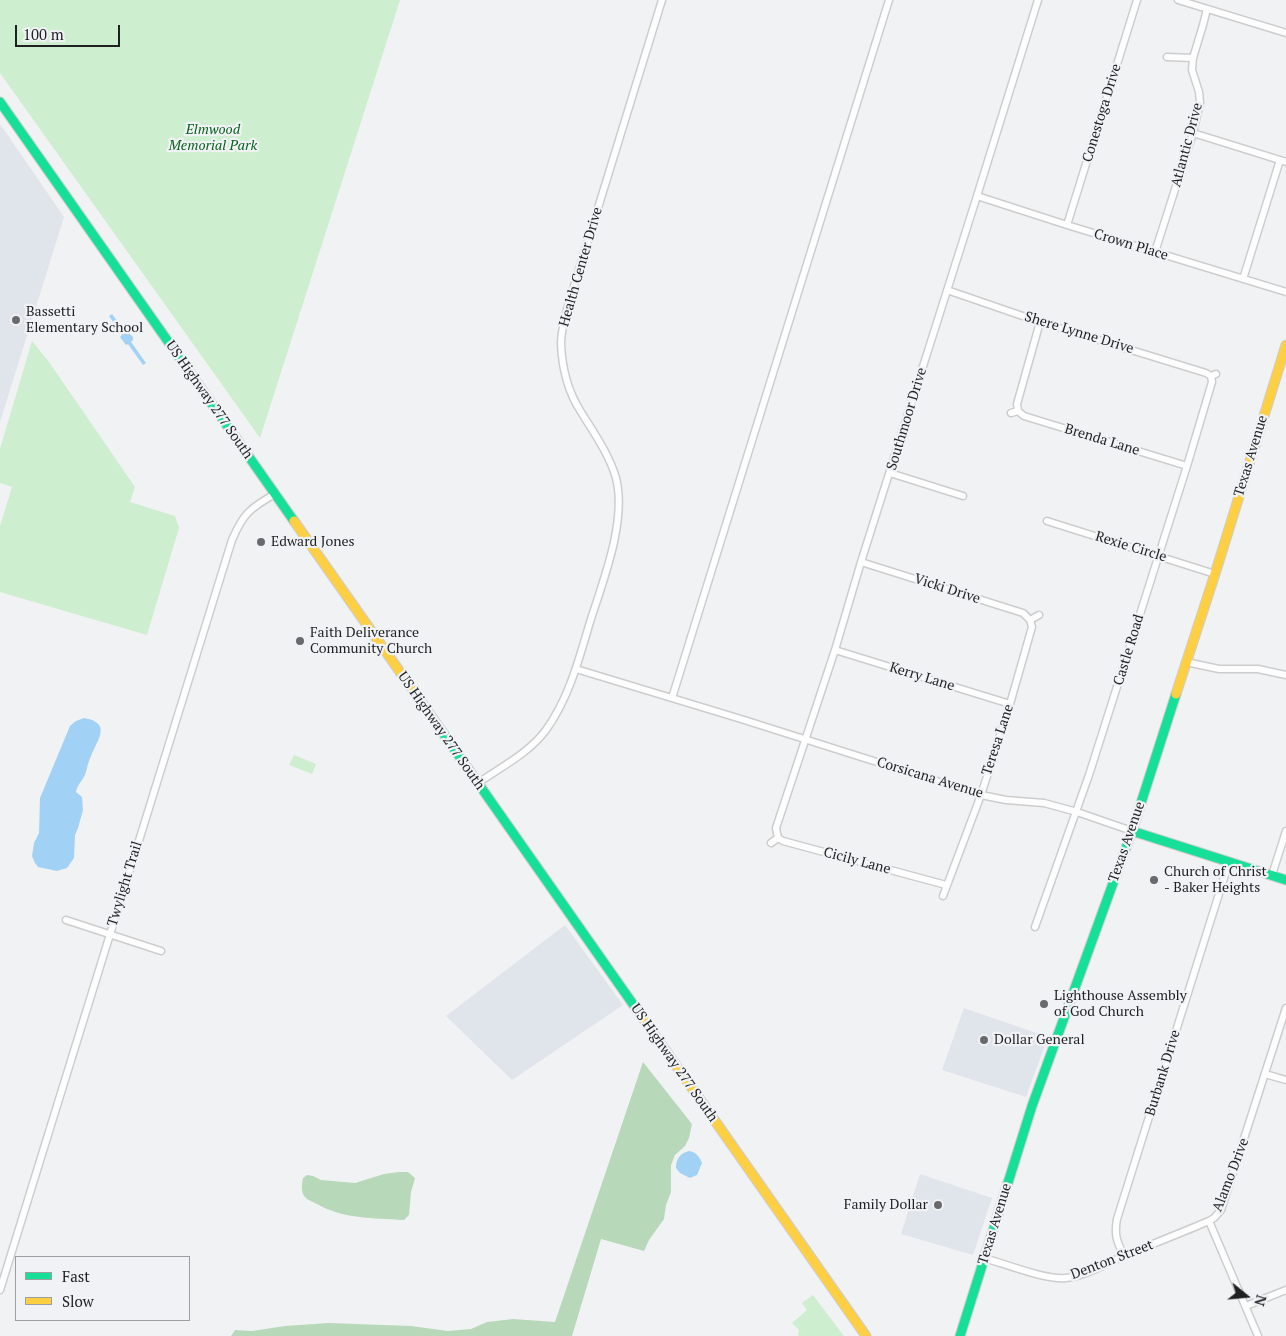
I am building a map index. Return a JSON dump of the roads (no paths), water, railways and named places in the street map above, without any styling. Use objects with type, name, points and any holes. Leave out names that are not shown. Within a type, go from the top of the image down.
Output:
[{"type":"main road","name":"US Highway 277 South","points":[[0,102],[866,1336]]},
{"type":"main road","name":"Texas Avenue","points":[[960,1336],[1032,1106],[1132,831],[1286,345]]},
{"type":"main road","name":"Corsicana Avenue","points":[[1132,831],[1286,880]]},
{"type":"street","name":"Health Center Drive","points":[[478,783],[533,744],[546,730],[556,714],[567,694],[576,669],[615,537],[619,500],[616,479],[601,444],[579,410],[568,386],[561,343],[564,320],[570,299],[662,0]]},
{"type":"street","points":[[672,698],[890,0]]},
{"type":"street","name":"Southmoor Drive","points":[[778,838],[776,828],[835,650],[1038,0]]},
{"type":"street","name":"Conestoga Drive","points":[[1067,225],[1137,0]]},
{"type":"street","points":[[1178,0],[1286,33]]},
{"type":"street","name":"Atlantic Drive","points":[[1155,252],[1193,133],[1200,103],[1199,92],[1192,70],[1192,58],[1207,9]]},
{"type":"street","points":[[1167,57],[1192,58]]},
{"type":"street","points":[[1193,133],[1283,161],[1243,279]]},
{"type":"street","name":"Crown Place","points":[[977,196],[1286,292]]},
{"type":"street","name":"Shere Lynne Drive","points":[[947,290],[1040,322],[1213,375]]},
{"type":"street","points":[[1011,414],[1018,411],[1017,404],[1040,322]]},
{"type":"street","name":"Castle Road","points":[[1035,927],[1089,775],[1187,466],[1213,375]]},
{"type":"street","name":"Brenda Lane","points":[[1018,411],[1024,416],[1187,466]]},
{"type":"street","points":[[890,473],[963,496]]},
{"type":"street","name":"Twylight Trail","points":[[0,1290],[232,540],[246,513],[255,505],[274,494]]},
{"type":"street","name":"Rexie Circle","points":[[1047,521],[1215,574]]},
{"type":"street","name":"Vicki Drive","points":[[861,562],[1023,613],[1030,620]]},
{"type":"street","points":[[1030,620],[1039,615]]},
{"type":"street","name":"Teresa Lane","points":[[943,896],[981,795],[1010,704],[1032,627],[1030,620]]},
{"type":"street","name":"Kerry Lane","points":[[835,650],[1010,704]]},
{"type":"street","points":[[1186,662],[1219,669],[1258,669],[1286,675]]},
{"type":"street","name":"Corsicana Avenue","points":[[576,669],[981,795],[1006,800],[1044,803],[1132,831]]},
{"type":"street","points":[[1272,876],[1286,831]]},
{"type":"street","points":[[771,843],[778,838]]},
{"type":"street","name":"Cicily Lane","points":[[778,838],[783,842],[946,885]]},
{"type":"street","name":"Burbank Drive","points":[[1124,1256],[1115,1230],[1117,1219],[1229,862]]},
{"type":"street","points":[[66,920],[161,951]]},
{"type":"street","name":"Alamo Drive","points":[[1258,1336],[1209,1222],[1221,1210],[1286,1008]]},
{"type":"street","points":[[1265,1074],[1286,1080]]},
{"type":"street","name":"Denton Street","points":[[984,1258],[1046,1277],[1065,1278],[1077,1276],[1209,1222]]},
{"type":"street","points":[[1246,1306],[1286,1290]]},
{"type":"water","points":[[112,314],[126,333],[128,332],[133,337],[131,342],[146,363],[143,365],[128,344],[126,345],[120,337],[122,335],[109,316]]},
{"type":"water","points":[[84,718],[93,720],[98,724],[101,732],[85,775],[78,785],[76,792],[82,797],[83,810],[75,835],[74,858],[67,868],[57,871],[38,867],[32,856],[34,843],[39,833],[40,798],[70,726]]},
{"type":"water","points":[[689,1151],[694,1152],[702,1163],[697,1175],[690,1178],[680,1173],[676,1168],[679,1157]]},
{"type":"place","name":"Bassetti Elementary School","points":[[16,320]]},
{"type":"place","name":"Edward Jones","points":[[261,542]]},
{"type":"place","name":"Faith Deliverance Community Church","points":[[300,641]]},
{"type":"place","name":"Church of Christ - Baker Heights","points":[[1154,880]]},
{"type":"place","name":"Lighthouse Assembly of God Church","points":[[1044,1004]]},
{"type":"place","name":"Dollar General","points":[[984,1040]]},
{"type":"place","name":"Family Dollar","points":[[938,1205]]},
{"type":"park label","name":"Elmwood Memorial Park","points":[[213,138]]}]
